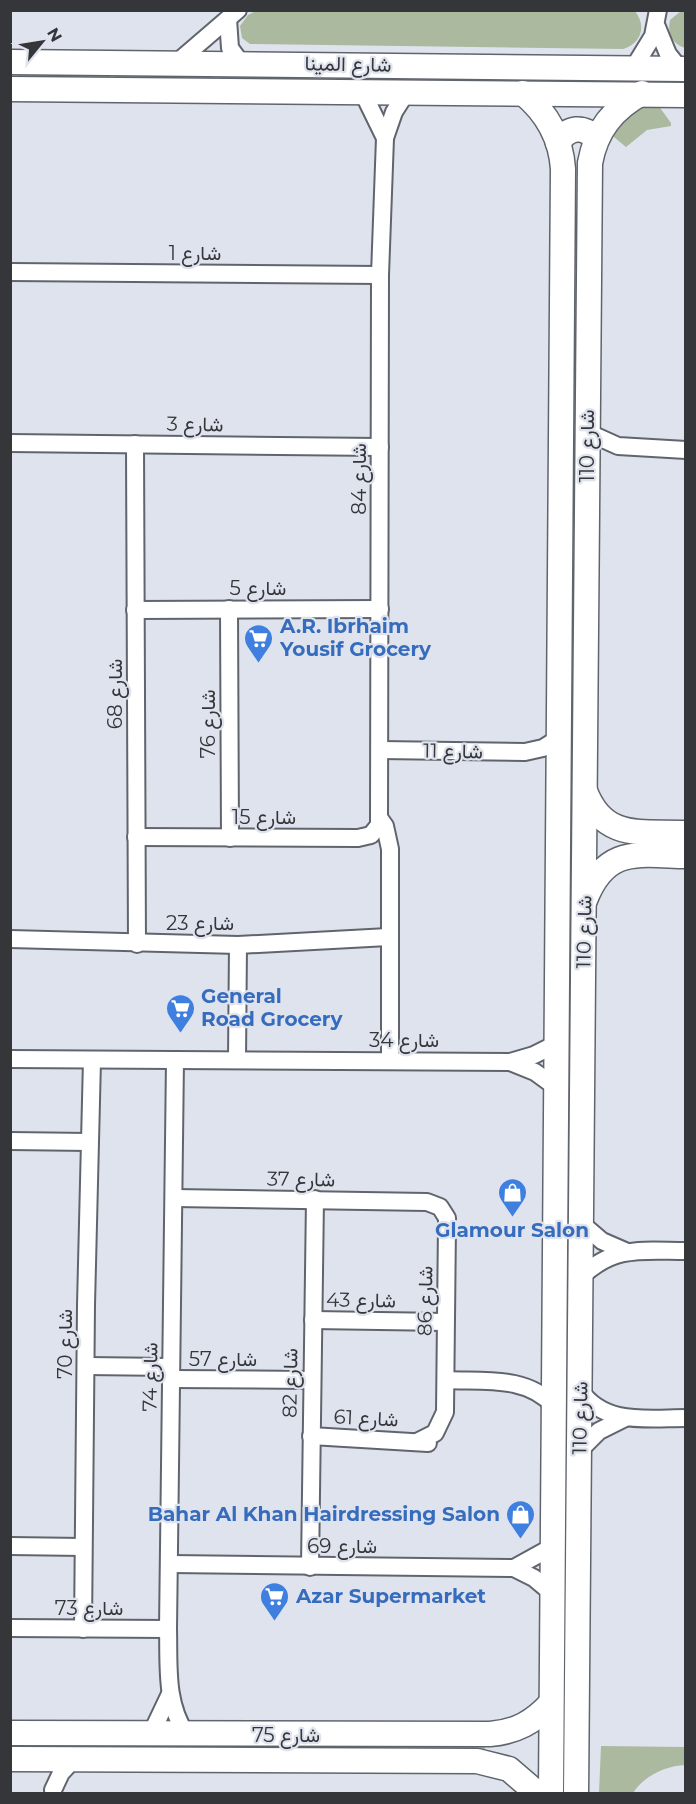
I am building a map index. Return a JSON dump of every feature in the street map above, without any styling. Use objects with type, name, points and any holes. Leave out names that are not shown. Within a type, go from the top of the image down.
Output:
[{"type":"main road","name":"شارع المينا","points":[[10,62],[683,69]]},
{"type":"main road","points":[[332,91],[333,81],[340,77],[386,76],[404,65]]},
{"type":"main road","name":"شارع المينا","points":[[10,89],[408,90],[686,94]]},
{"type":"main road","name":"شارع 110","points":[[523,93],[548,120],[558,143],[563,180],[551,1794]]},
{"type":"main road","name":"شارع 110","points":[[576,1794],[590,164],[596,140],[618,108],[642,93]]},
{"type":"main road","points":[[558,143],[566,133],[578,129],[587,131],[596,140]]},
{"type":"main road","points":[[560,603],[568,605],[574,613],[575,670],[578,682],[585,693]]},
{"type":"main road","points":[[585,790],[596,813],[615,829],[686,833]]},
{"type":"main road","points":[[559,865],[568,876],[570,904],[577,906],[584,902],[598,874],[617,858],[686,856]]},
{"type":"main road","name":"شارع 75","points":[[10,1733],[423,1736],[506,1733],[526,1725],[551,1703]]},
{"type":"main road","points":[[504,1766],[512,1760],[515,1750],[513,1740],[506,1733]]},
{"type":"main road","points":[[39,1759],[41,1752],[47,1747],[81,1743],[92,1734]]},
{"type":"main road","name":"شارع 75","points":[[10,1759],[477,1761],[504,1766],[523,1778],[538,1794]]},
{"type":"street","points":[[233,15],[230,48],[241,63]]},
{"type":"street","points":[[174,65],[233,15]]},
{"type":"street","points":[[634,67],[649,44],[657,19]]},
{"type":"street","points":[[657,19],[668,54],[683,69]]},
{"type":"street","name":"شارع 84","points":[[390,1061],[388,937],[390,849],[385,826],[380,819],[380,275],[385,138],[394,112],[408,90]]},
{"type":"street","name":"شارع 84","points":[[362,91],[375,113],[385,138]]},
{"type":"street","name":"شارع 1","points":[[10,272],[380,275]]},
{"type":"street","points":[[587,432],[618,446],[686,450]]},
{"type":"street","name":"شارع 3","points":[[10,443],[380,447]]},
{"type":"street","name":"شارع 68","points":[[135,444],[137,944]]},
{"type":"street","points":[[587,465],[618,446]]},
{"type":"street","name":"شارع 76","points":[[228,609],[230,838]]},
{"type":"street","name":"شارع 5","points":[[135,610],[380,609]]},
{"type":"street","name":"شارع 11","points":[[380,750],[525,752],[543,748],[559,738]]},
{"type":"street","name":"شارع 11","points":[[525,752],[543,759],[559,771]]},
{"type":"street","name":"شارع 15","points":[[136,837],[364,838],[375,831],[380,819]]},
{"type":"street","name":"شارع 23","points":[[10,939],[238,945],[388,937]]},
{"type":"street","points":[[237,1060],[238,945]]},
{"type":"street","name":"شارع 34","points":[[10,1059],[510,1062],[534,1055],[556,1044]]},
{"type":"street","name":"شارع 70","points":[[82,1629],[89,1142],[93,1060]]},
{"type":"street","name":"شارع 74","points":[[175,1060],[168,1629],[170,1694],[175,1715],[186,1734]]},
{"type":"street","name":"شارع 34","points":[[510,1062],[535,1072],[557,1088]]},
{"type":"street","points":[[10,1141],[89,1142]]},
{"type":"street","name":"شارع 37","points":[[174,1198],[427,1202]]},
{"type":"street","name":"شارع 82","points":[[310,1567],[315,1199]]},
{"type":"street","name":"شارع 86","points":[[419,1441],[435,1433],[442,1424],[445,1412],[447,1218],[440,1207],[427,1202]]},
{"type":"street","points":[[581,1223],[602,1241],[626,1251]]},
{"type":"street","points":[[581,1277],[602,1260],[626,1251],[686,1251]]},
{"type":"street","name":"شارع 43","points":[[313,1320],[445,1322]]},
{"type":"street","name":"شارع 57","points":[[86,1366],[311,1380]]},
{"type":"street","points":[[523,1384],[554,1366]]},
{"type":"street","points":[[446,1380],[523,1384],[540,1393],[554,1406]]},
{"type":"street","points":[[580,1390],[600,1411],[625,1418],[686,1418]]},
{"type":"street","points":[[579,1451],[598,1431],[625,1418]]},
{"type":"street","name":"شارع 61","points":[[311,1436],[419,1441]]},
{"type":"street","points":[[10,1546],[83,1547]]},
{"type":"street","name":"شارع 69","points":[[514,1568],[552,1547]]},
{"type":"street","name":"شارع 69","points":[[170,1564],[514,1568],[534,1578],[552,1593]]},
{"type":"street","name":"شارع 73","points":[[10,1628],[168,1629]]},
{"type":"street","name":"شارع 74","points":[[151,1734],[170,1694]]},
{"type":"street","points":[[39,1759],[53,1792]]},
{"type":"street","points":[[53,1792],[61,1773],[74,1759]]},
{"type":"green space","points":[[258,10],[634,10],[640,22],[641,33],[635,42],[623,49],[250,44],[242,38],[240,26],[248,15]]},
{"type":"green space","points":[[681,11],[685,11],[685,48],[674,41],[669,29],[670,20]]},
{"type":"green space","points":[[18,72],[110,72],[110,80],[18,80]]},
{"type":"green space","points":[[115,72],[214,73],[214,81],[114,80]]},
{"type":"green space","points":[[219,73],[313,74],[313,82],[219,81]]},
{"type":"green space","points":[[440,74],[514,75],[514,84],[440,82]]},
{"type":"green space","points":[[519,76],[613,77],[613,85],[519,84]]},
{"type":"green space","points":[[649,104],[658,105],[671,126],[647,130],[626,147],[609,133],[639,107]]},
{"type":"green space","points":[[572,211],[580,211],[579,270],[572,270]]},
{"type":"green space","points":[[572,274],[579,274],[579,335],[571,335]]},
{"type":"green space","points":[[571,339],[579,339],[578,400],[570,400]]},
{"type":"green space","points":[[571,403],[578,404],[578,464],[570,463]]},
{"type":"green space","points":[[570,467],[578,467],[577,528],[570,528]]},
{"type":"green space","points":[[146,1743],[228,1743],[228,1751],[146,1751]]},
{"type":"green space","points":[[233,1744],[316,1744],[315,1752],[233,1752]]},
{"type":"green space","points":[[321,1744],[402,1745],[402,1753],[321,1753]]},
{"type":"green space","points":[[407,1745],[485,1745],[485,1754],[407,1753]]},
{"type":"green space","points":[[601,1746],[685,1747],[685,1765],[670,1767],[656,1773],[633,1793],[599,1793]]},
{"type":"place","name":"A.R. Ibrhaim Yousif Grocery","points":[[259,664]]},
{"type":"place","name":"General Road Grocery","points":[[180,1034]]},
{"type":"place","name":"Glamour Salon","points":[[512,1218]]},
{"type":"place","name":"Bahar Al Khan Hairdressing Salon","points":[[521,1540]]},
{"type":"place","name":"Azar Supermarket","points":[[275,1622]]}]
